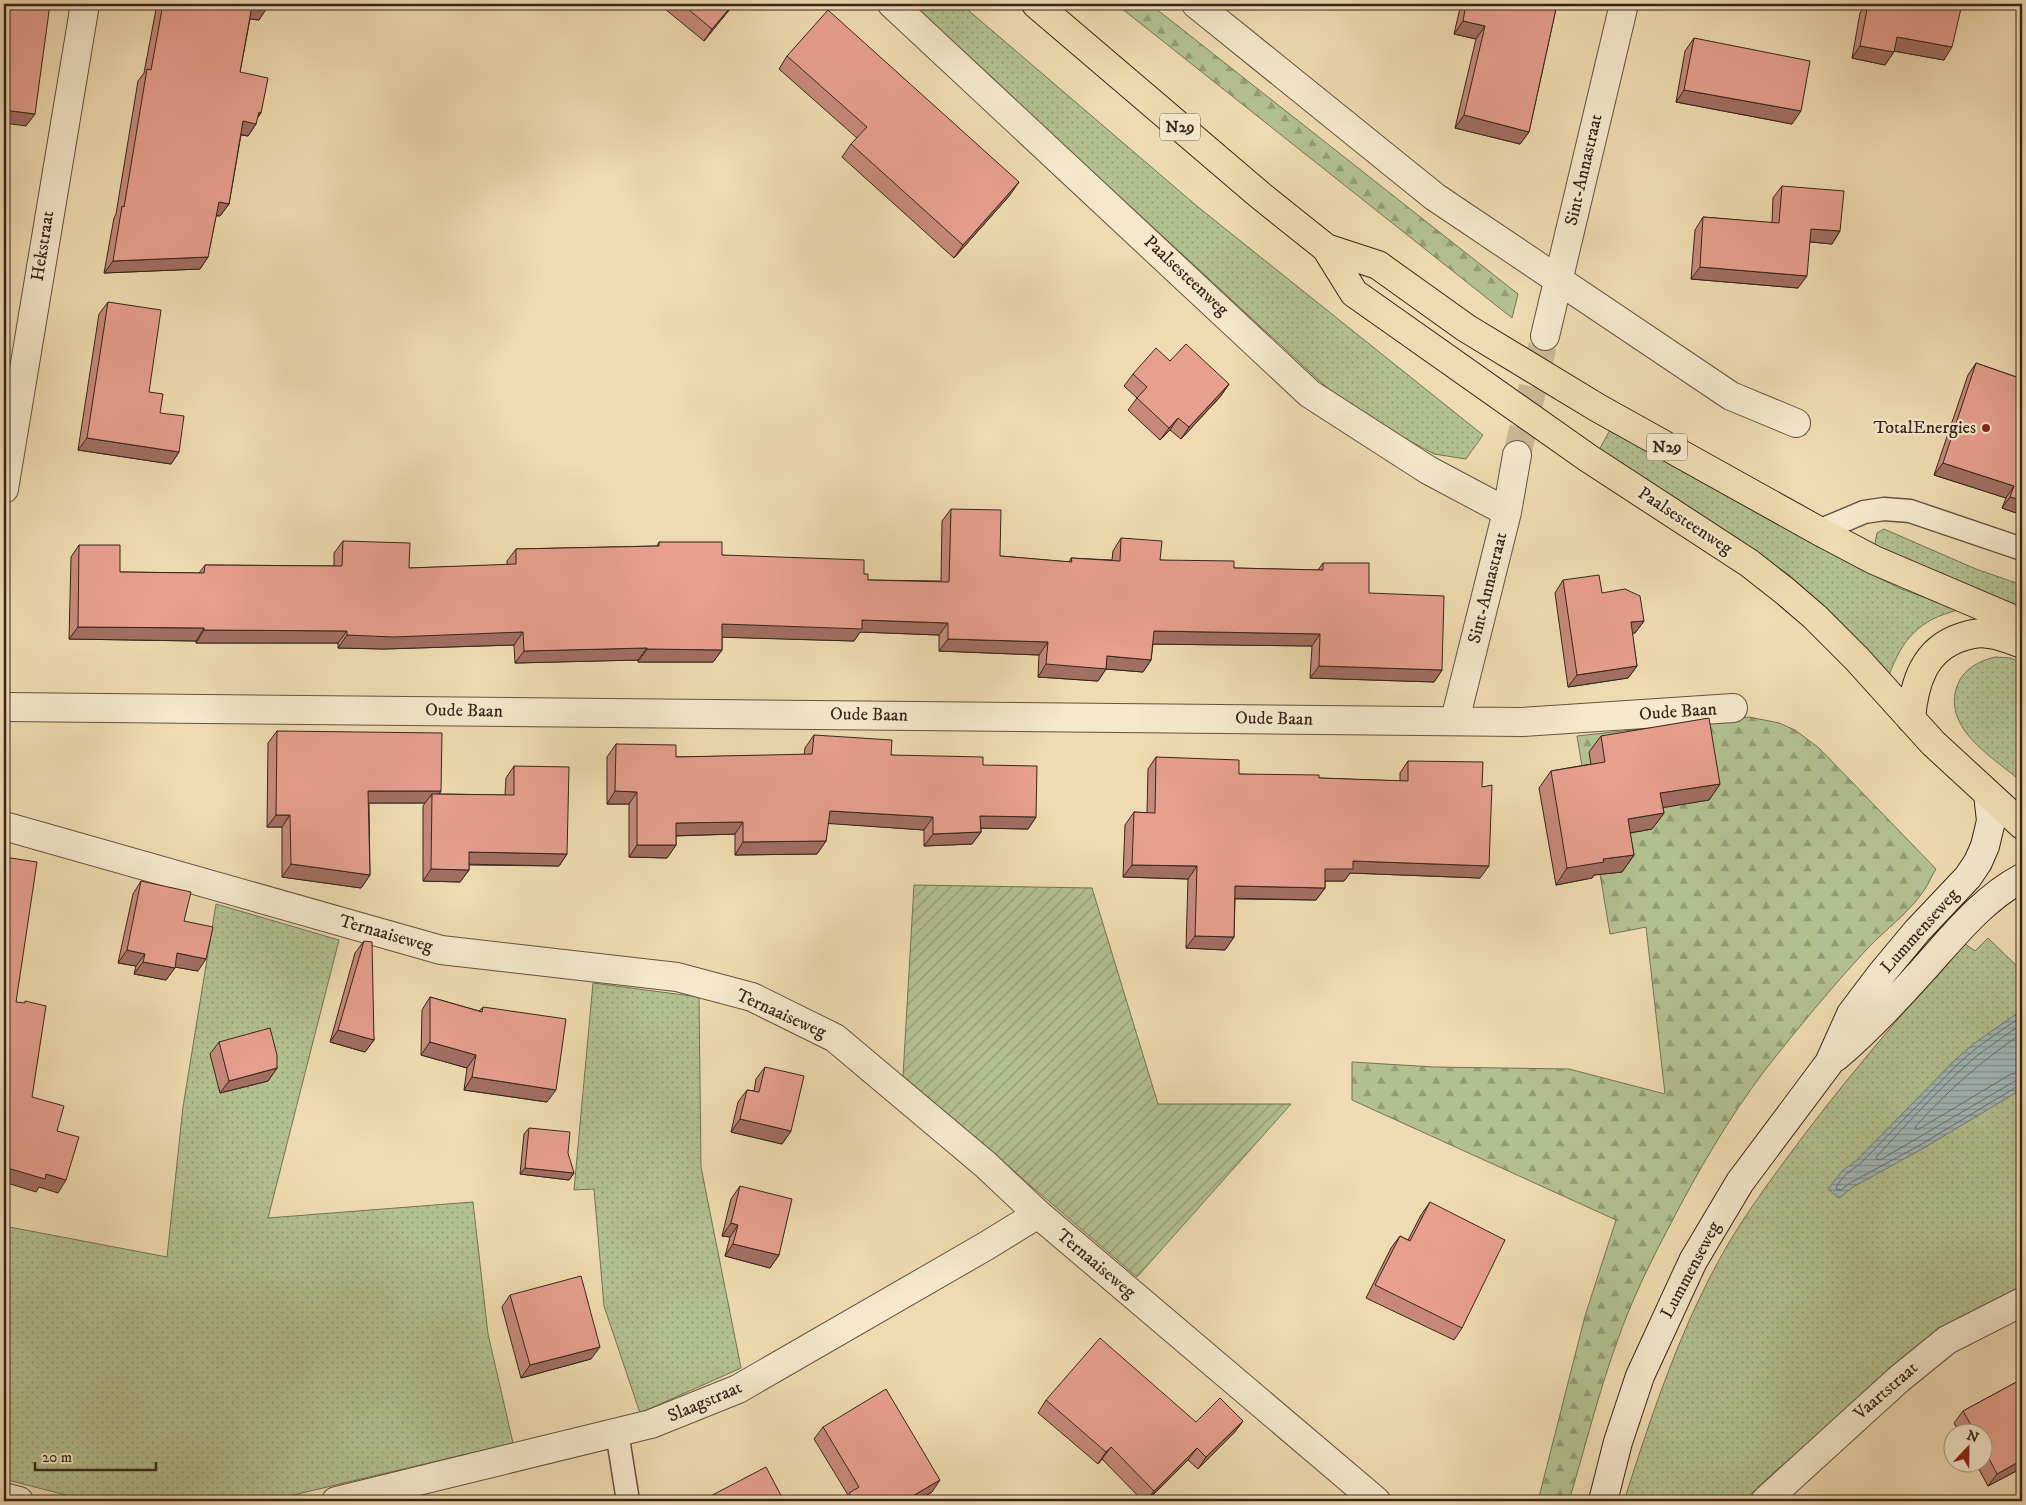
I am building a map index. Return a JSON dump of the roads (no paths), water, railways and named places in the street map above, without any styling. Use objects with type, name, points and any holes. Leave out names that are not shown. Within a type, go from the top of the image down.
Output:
[{"type":"main road","name":"Paalsesteenweg","points":[[1036,4],[1261,196],[1326,248],[1354,293],[1588,458],[1749,563],[1786,592],[1836,638],[1911,719],[2022,825]]},
{"type":"main road","name":"Paalsesteenweg","points":[[1326,248],[1378,265],[1466,328],[1598,408],[1819,531],[1874,560],[2022,623]]},
{"type":"main road","points":[[1911,719],[1913,698],[1921,673],[1936,650],[1953,640],[1970,634],[1988,633],[2022,644]]},
{"type":"street","name":"Hekstraat","points":[[4,489],[85,4]]},
{"type":"street","name":"Paalsesteenweg","points":[[892,4],[1310,394],[1428,470],[1507,512]]},
{"type":"street","points":[[1196,4],[1435,197],[1731,396],[1796,423]]},
{"type":"street","name":"Sint-Annastraat","points":[[1545,336],[1624,4]]},
{"type":"street","name":"Sint-Annastraat","points":[[1455,720],[1507,512],[1517,456]]},
{"type":"street","name":"Oude Baan","points":[[4,707],[1522,722],[1733,708]]},
{"type":"street","name":"Lummenseweg","points":[[1602,1501],[1618,1442],[1640,1376],[1693,1261],[1740,1182],[1829,1063],[1851,1014],[1917,931],[1947,901],[1978,862],[1985,846],[1991,821],[1988,794]]},
{"type":"street","name":"Ternaaiseweg","points":[[4,826],[441,950],[678,977],[752,997],[835,1038],[986,1165],[1038,1214],[1376,1501]]},
{"type":"street","name":"Lummenseweg","points":[[1829,1063],[1862,1035],[1952,936],[2010,885],[2022,878]]},
{"type":"street","name":"Slaagstraat","points":[[336,1501],[651,1424],[738,1390],[1038,1214]]},
{"type":"street","name":"Vaartstraat","points":[[1765,1501],[1899,1379],[1947,1340],[2022,1302]]},
{"type":"street","points":[[4,1497],[19,1501]]},
{"type":"lane","points":[[1819,531],[1864,512],[1884,509],[1910,511],[2022,549]]},
{"type":"lane","points":[[617,1432],[628,1501]]},
{"type":"water","points":[[2022,1010],[2022,1089],[1922,1149],[1853,1187],[1839,1198],[1828,1189],[1842,1171],[1857,1160],[1956,1059],[1976,1042]]},
{"type":"tunnel","points":[[1517,455],[1545,336]]},
{"type":"place","name":"TotalEnergies","points":[[1986,428]]}]
